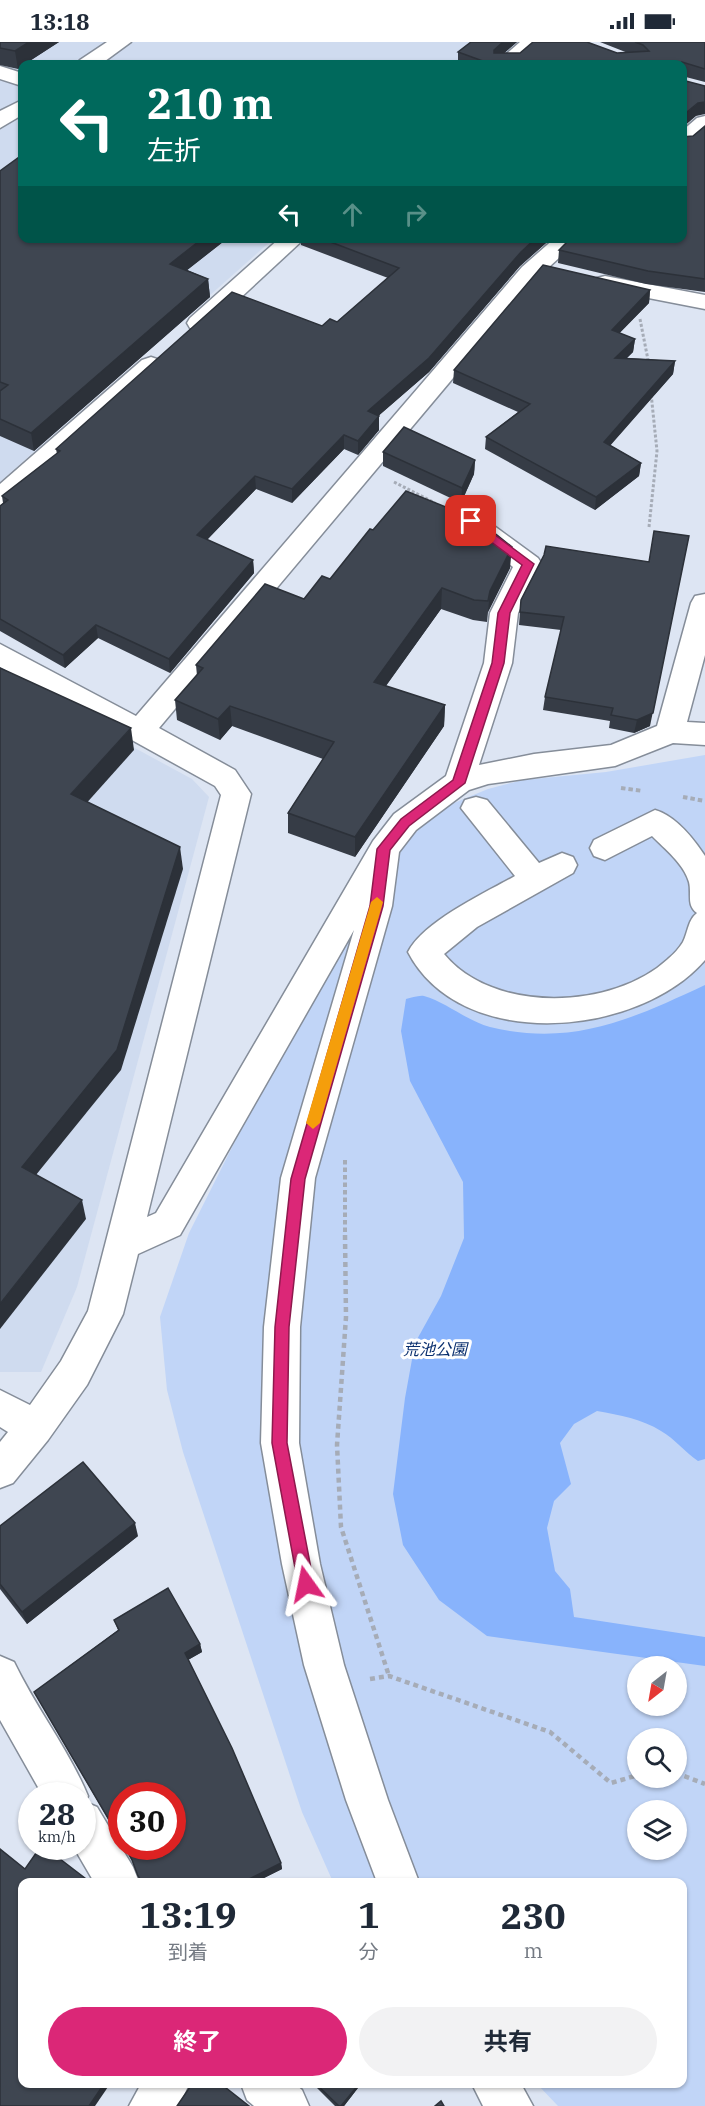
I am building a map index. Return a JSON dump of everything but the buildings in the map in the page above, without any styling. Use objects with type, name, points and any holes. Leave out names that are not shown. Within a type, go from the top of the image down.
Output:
[{"type":"street","points":[[99,60],[121,42]]},
{"type":"street","points":[[511,60],[533,42]]},
{"type":"street","points":[[0,72],[18,79]]},
{"type":"street","points":[[0,121],[18,109]]},
{"type":"street","points":[[687,138],[705,123]]},
{"type":"street","points":[[0,498],[288,243]]},
{"type":"street","points":[[141,730],[536,267],[564,243]]},
{"type":"street","points":[[536,267],[632,290],[705,302]]},
{"type":"street","points":[[459,783],[498,663],[504,613],[528,564],[471,521]]},
{"type":"street","points":[[670,732],[705,603]]},
{"type":"street","points":[[0,654],[225,778],[236,794],[105,1314],[74,1373],[35,1428],[0,1470]]},
{"type":"street","points":[[122,1245],[168,1224],[384,849],[405,822],[459,783],[488,774],[534,765],[615,756],[670,732],[705,735]]},
{"type":"street","points":[[476,808],[548,872],[466,918],[424,952],[442,974],[502,1006],[540,1013],[587,1009],[637,992],[671,975],[689,958],[704,935],[705,923]]},
{"type":"street","points":[[605,848],[655,821],[685,850],[704,880],[705,904]]},
{"type":"street","points":[[384,849],[376,906],[298,1179],[282,1327],[280,1443],[301,1564],[331,1686],[367,1800],[396,1878]]},
{"type":"street","points":[[0,1407],[35,1428]]},
{"type":"street","points":[[0,1676],[9,1728],[54,1782]]},
{"type":"street","points":[[96,1845],[116,1878]]},
{"type":"street","points":[[152,2106],[163,2088]]},
{"type":"street","points":[[267,2088],[286,2106]]},
{"type":"street","points":[[497,2088],[510,2106]]},
{"type":"path","points":[[632,290],[650,368]]},
{"type":"path","points":[[649,527],[657,451],[651,386]]},
{"type":"path","points":[[367,467],[471,521]]},
{"type":"path","points":[[345,1159],[346,1317],[337,1445],[341,1527],[388,1676]]},
{"type":"path","points":[[331,1686],[388,1676],[550,1732],[611,1784],[627,1779]]},
{"type":"path","points":[[687,1777],[705,1784]]},
{"type":"shaded area","points":[[0,42],[520,42],[496,60],[18,60],[18,243],[269,243],[0,482]]},
{"type":"shaded area","points":[[0,675],[192,779],[209,797],[77,1287],[41,1372],[0,1372]]},
{"type":"green space","name":"荒池公園","points":[[705,755],[705,2106],[558,2106],[541,2088],[687,2088],[687,1878],[331,1878],[302,1812],[183,1452],[167,1390],[160,1317],[189,1233],[355,902],[425,822],[454,803],[488,789],[523,780],[606,772]]},
{"type":"water","points":[[705,985],[705,1459],[698,1461],[666,1434],[646,1423],[597,1411],[574,1424],[560,1443],[571,1484],[554,1501],[547,1528],[555,1571],[570,1589],[574,1617],[705,1637],[705,1666],[687,1664],[687,1656],[632,1656],[487,1636],[439,1600],[403,1545],[393,1494],[405,1398],[415,1343],[441,1296],[464,1238],[463,1182],[410,1081],[401,1031],[406,999],[424,996],[490,1027],[548,1034],[601,1026],[652,1009]]},
{"type":"slow traffic","points":[[313,1123],[377,902]]},
{"type":"route","points":[[306,1584],[280,1443],[282,1327],[298,1179],[376,906],[384,849],[405,822],[459,783],[498,663],[504,613],[528,564],[471,521]]}]
